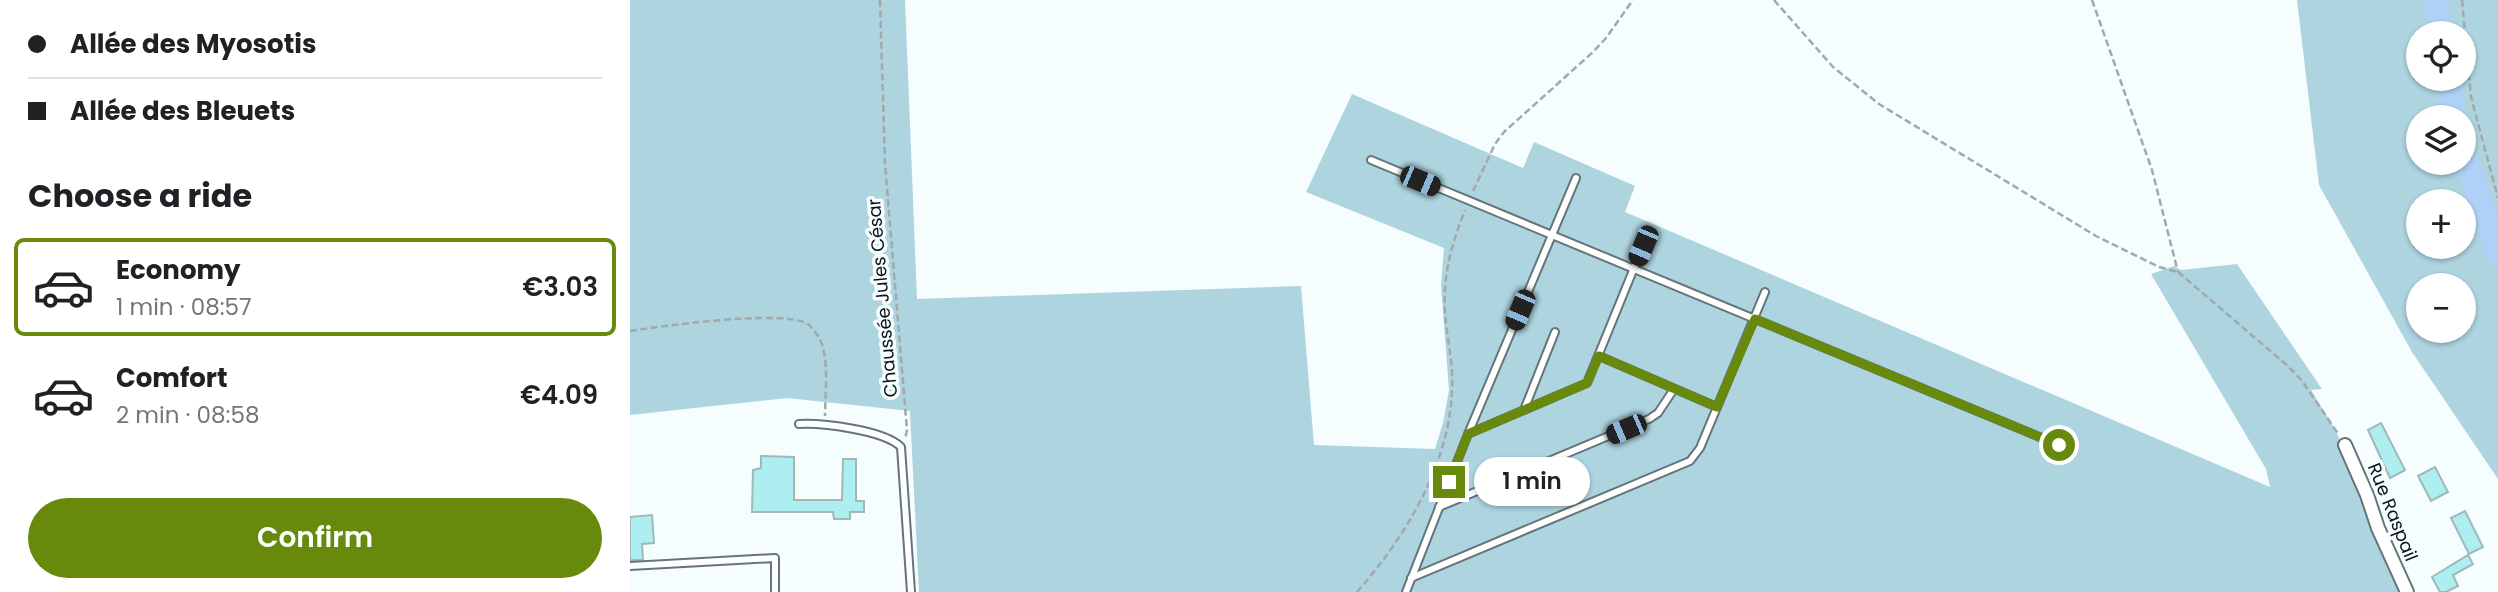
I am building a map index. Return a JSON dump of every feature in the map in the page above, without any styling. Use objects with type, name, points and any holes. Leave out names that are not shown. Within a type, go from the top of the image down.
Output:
[{"type":"street","name":"Rue Raspail","points":[[2345,445],[2407,592]]},
{"type":"lane","points":[[1371,160],[2059,445]]},
{"type":"lane","points":[[1406,592],[1468,434],[1576,178]]},
{"type":"lane","points":[[1468,434],[1587,383],[1643,246]]},
{"type":"lane","points":[[1411,578],[1690,461],[1700,448],[1765,292]]},
{"type":"lane","points":[[1524,410],[1555,332]]},
{"type":"lane","points":[[1599,356],[1717,407]]},
{"type":"lane","points":[[1439,507],[1649,419],[1658,412],[1674,388]]},
{"type":"lane","points":[[799,424],[825,423],[895,442],[902,449],[911,592]]},
{"type":"lane","points":[[630,566],[775,558],[775,592]]},
{"type":"path","name":"Chaussée Jules César","points":[[880,0],[885,164],[907,430],[902,449]]},
{"type":"path","points":[[1357,592],[1391,549],[1419,504],[1445,435],[1451,401],[1452,371],[1445,314],[1446,269],[1455,236],[1495,144],[1504,132],[1593,52],[1633,0]]},
{"type":"path","points":[[1774,0],[1833,67],[1879,104],[2096,236],[2159,267],[2178,272],[2290,367],[2345,445]]},
{"type":"path","points":[[2092,0],[2148,157],[2178,272]]},
{"type":"path","points":[[2462,0],[2472,97],[2498,198]]},
{"type":"path","points":[[630,331],[691,322],[779,318],[807,324],[819,338],[825,353],[825,423]]},
{"type":"shaded area","points":[[630,0],[905,0],[917,299],[1301,286],[1314,445],[1435,449],[1449,390],[1441,285],[1444,248],[1306,192],[1352,94],[1523,168],[1534,142],[1635,186],[1625,212],[2270,487],[2266,469],[2151,274],[2174,266],[2181,270],[2237,264],[2322,389],[2311,390],[2336,431],[2406,592],[919,592],[910,411],[787,398],[630,415]]},
{"type":"shaded area","points":[[2297,0],[2498,0],[2498,479],[2407,343],[2476,343],[2476,273],[2406,273],[2406,341],[2319,185]]},
{"type":"building","points":[[2381,423],[2405,470],[2390,478],[2368,430]]},
{"type":"building","points":[[761,456],[794,457],[794,500],[842,500],[843,459],[856,459],[856,501],[864,501],[864,512],[850,512],[850,519],[834,519],[833,512],[752,512],[753,470],[761,468]]},
{"type":"building","points":[[2435,467],[2448,492],[2431,501],[2418,476]]},
{"type":"building","points":[[2465,511],[2483,547],[2469,554],[2451,518]]},
{"type":"building","points":[[652,515],[654,543],[642,544],[643,560],[630,560],[630,517]]},
{"type":"building","points":[[2468,555],[2473,564],[2453,575],[2458,586],[2440,592],[2432,577]]},
{"type":"waterway","points":[[2436,0],[2439,21]]},
{"type":"waterway","points":[[2449,91],[2452,105]]},
{"type":"waterway","points":[[2471,175],[2498,253]]},
{"type":"route","points":[[1449,482],[1468,434],[1587,383],[1599,356],[1717,407],[1755,319],[2059,445]]}]
